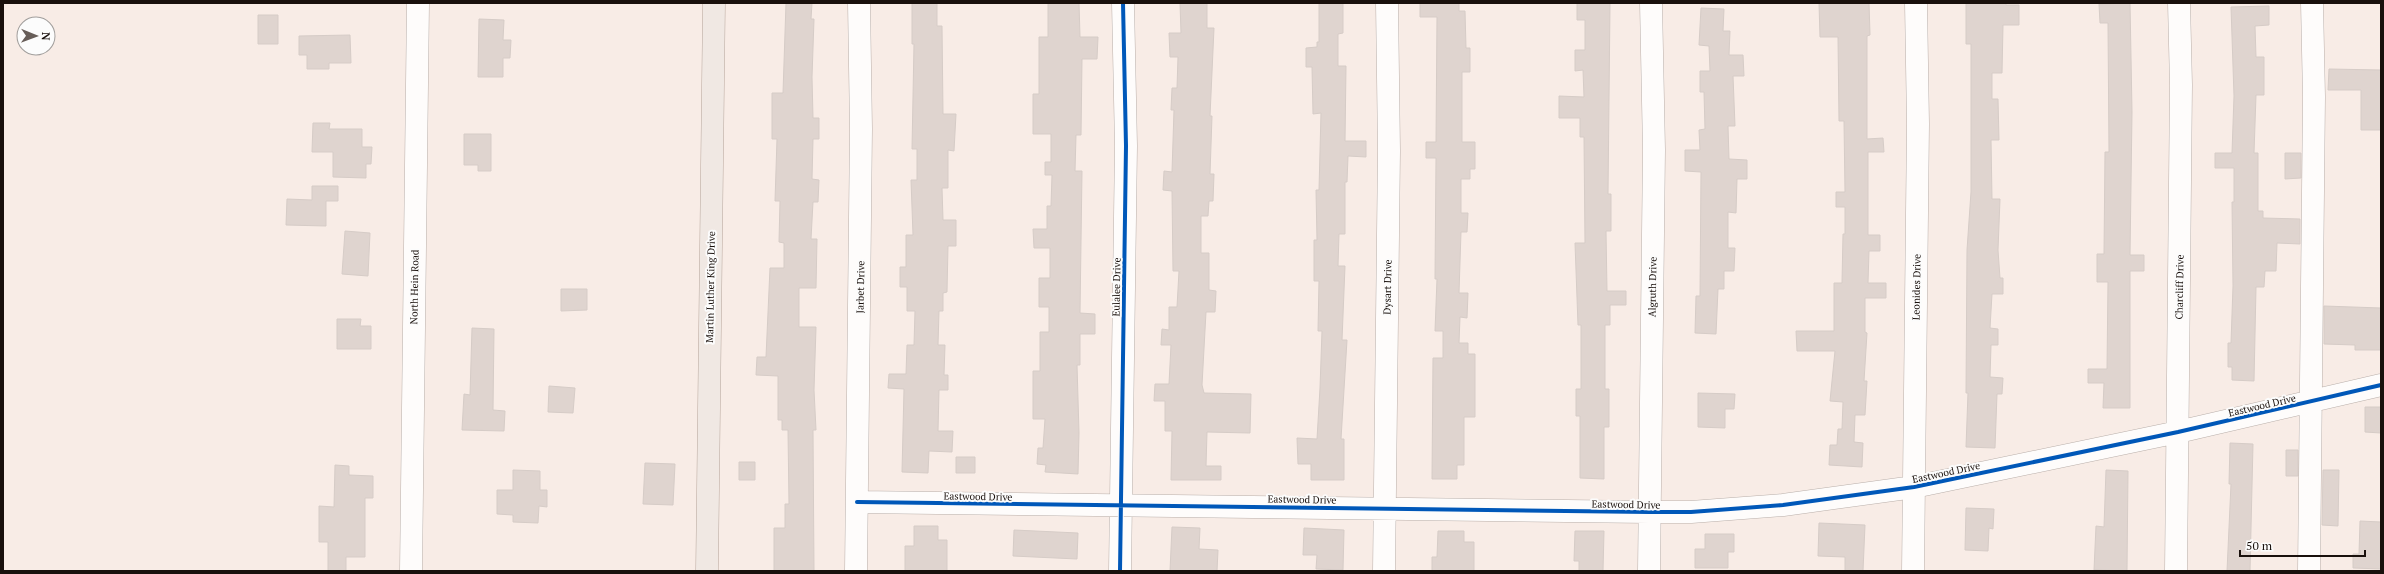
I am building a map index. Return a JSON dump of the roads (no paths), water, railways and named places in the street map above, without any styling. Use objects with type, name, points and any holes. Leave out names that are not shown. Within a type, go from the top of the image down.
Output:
[{"type":"main road","name":"Martin Luther King Drive","points":[[707,571],[714,3]]},
{"type":"street","name":"North Hein Road","points":[[411,571],[418,3]]},
{"type":"street","name":"Jarbet Drive","points":[[856,571],[858,502],[861,128],[859,3]]},
{"type":"street","name":"Eulalee Drive","points":[[1120,571],[1126,146],[1123,3]]},
{"type":"street","name":"Dysart Drive","points":[[1384,571],[1389,151],[1387,3]]},
{"type":"street","name":"Algruth Drive","points":[[1649,571],[1654,150],[1651,3]]},
{"type":"street","name":"Leonides Drive","points":[[1913,571],[1918,124],[1916,3]]},
{"type":"street","name":"Charcliff Drive","points":[[2176,571],[2181,84],[2179,3]]},
{"type":"street","points":[[2309,571],[2312,402],[2314,97],[2312,3]]},
{"type":"street","name":"Eastwood Drive","points":[[858,502],[1649,512],[1691,512],[1783,505],[1914,487],[2178,432],[2381,385]]}]
